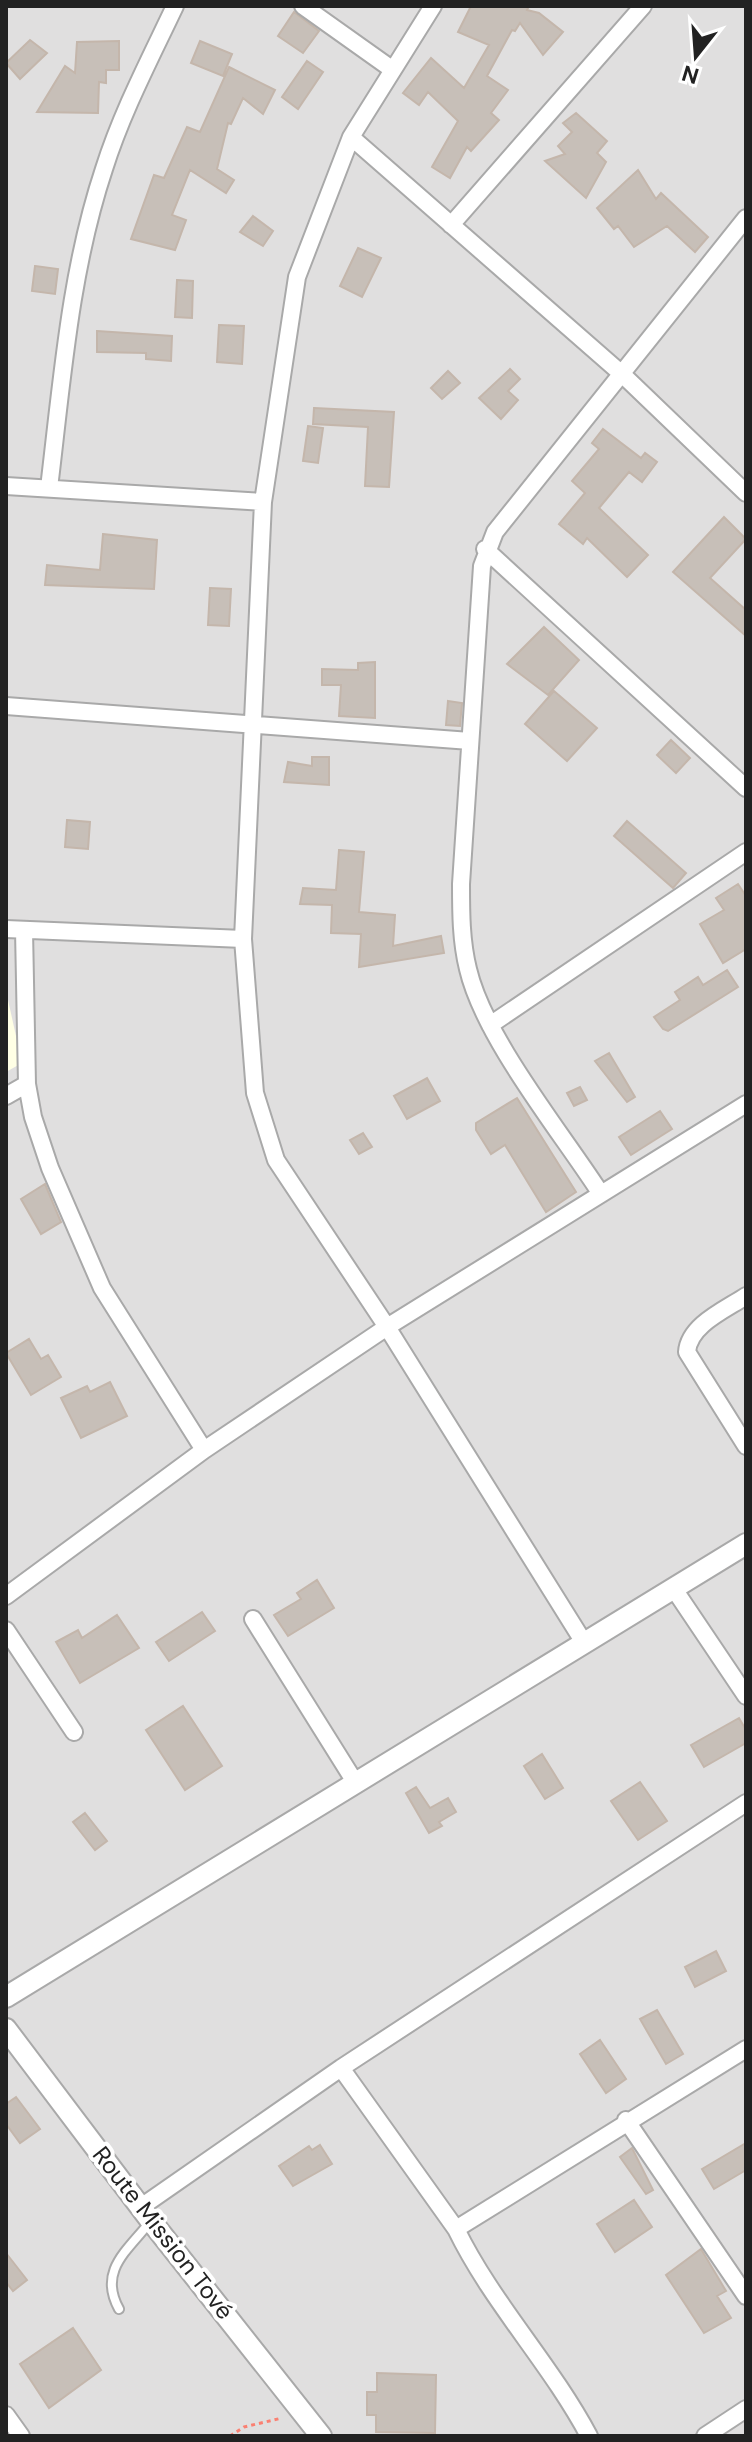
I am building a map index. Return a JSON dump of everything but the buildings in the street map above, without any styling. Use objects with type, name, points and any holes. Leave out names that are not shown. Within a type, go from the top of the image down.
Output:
[{"type":"street","points":[[49,488],[73,298],[85,239],[104,168],[175,6]]},
{"type":"street","points":[[303,6],[393,70]]},
{"type":"street","points":[[433,6],[351,137],[297,277],[263,502],[243,939],[255,1093],[276,1160],[387,1327],[583,1641]]},
{"type":"street","points":[[451,225],[643,6]]},
{"type":"street","points":[[351,137],[623,375],[746,493]]},
{"type":"street","points":[[601,1194],[490,1025],[468,969],[461,922],[470,741],[485,549],[495,532],[746,218]]},
{"type":"street","points":[[6,486],[263,502]]},
{"type":"street","points":[[485,549],[746,788]]},
{"type":"street","points":[[6,706],[470,741]]},
{"type":"street","points":[[490,1025],[746,852]]},
{"type":"street","points":[[6,929],[243,939]]},
{"type":"street","points":[[24,930],[27,1084],[33,1117],[50,1168],[96,1274],[204,1450]]},
{"type":"street","points":[[6,1096],[27,1084]]},
{"type":"street","points":[[6,1596],[204,1450],[387,1327],[746,1104]]},
{"type":"street","points":[[746,1296],[694,1331],[688,1340],[687,1352],[746,1446]]},
{"type":"street","points":[[6,1997],[746,1544]]},
{"type":"street","points":[[674,1589],[746,1696]]},
{"type":"street","points":[[253,1619],[355,1782]]},
{"type":"street","points":[[6,1630],[74,1732]]},
{"type":"street","points":[[146,2214],[341,2068],[746,1803]]},
{"type":"street","name":"Route Mission Tové","points":[[6,2029],[146,2214],[321,2436]]},
{"type":"street","points":[[456,2229],[626,2120],[746,2049]]},
{"type":"street","points":[[341,2068],[456,2229],[469,2255],[556,2379],[589,2436]]},
{"type":"street","points":[[626,2120],[746,2296]]},
{"type":"street","points":[[705,2436],[746,2409]]},
{"type":"street","points":[[6,2415],[21,2436]]},
{"type":"lane","points":[[119,2309],[110,2292],[109,2280],[146,2214]]},
{"type":"path","points":[[230,2436],[244,2427],[279,2420],[300,2408]]},
{"type":"shaded area","points":[[6,6],[746,6],[746,2436],[6,2436]]},
{"type":"shaded area","points":[[6,991],[22,1063],[6,1072]]}]
